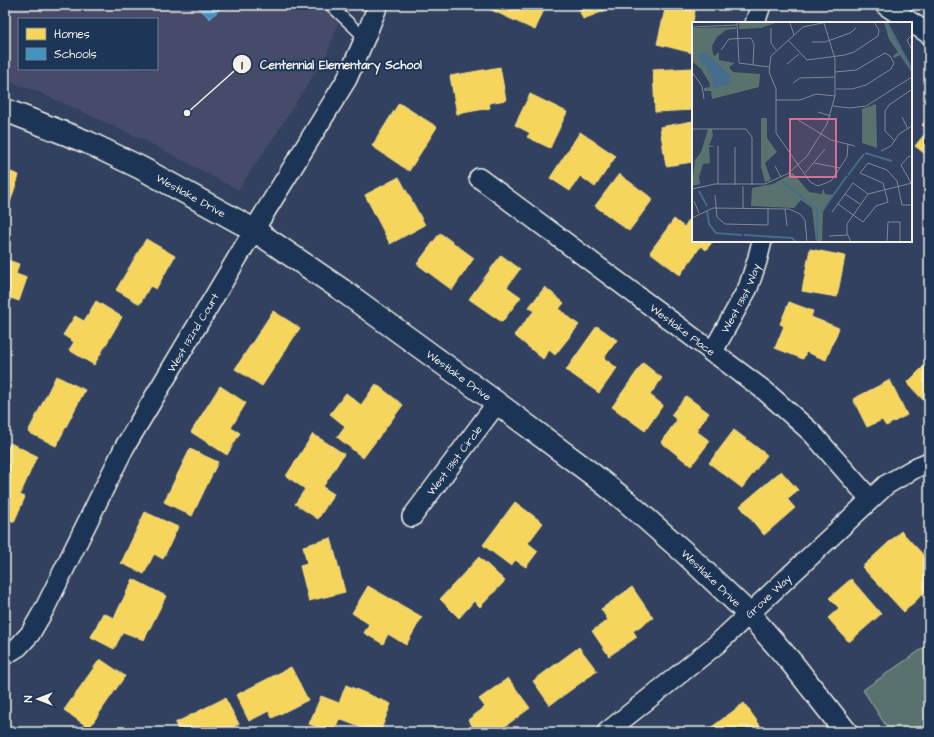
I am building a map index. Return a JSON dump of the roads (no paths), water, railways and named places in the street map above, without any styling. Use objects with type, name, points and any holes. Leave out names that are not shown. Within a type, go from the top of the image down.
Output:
[{"type":"street","name":"West 132nd Court","points":[[5,655],[18,647],[30,634],[45,608],[124,448],[254,230],[347,79],[378,5]]},
{"type":"street","points":[[755,22],[761,5]]},
{"type":"street","points":[[885,5],[911,22]]},
{"type":"street","points":[[912,23],[929,34]]},
{"type":"street","name":"Westlake Drive","points":[[5,110],[87,142],[141,168],[254,230],[342,290],[497,403],[626,501],[686,554],[749,614],[792,663],[846,732]]},
{"type":"street","name":"Westlake Place","points":[[479,178],[765,391],[812,433],[870,499]]},
{"type":"street","name":"West 131st Way","points":[[712,353],[748,288],[762,242]]},
{"type":"street","name":"West 131st Circle","points":[[412,517],[497,403]]},
{"type":"street","name":"Grove Way","points":[[608,732],[717,644],[886,485],[917,467],[929,462]]},
{"type":"lane","points":[[330,5],[365,38]]},
{"type":"place","name":"Centennial Elementary School","points":[[187,113]]}]
